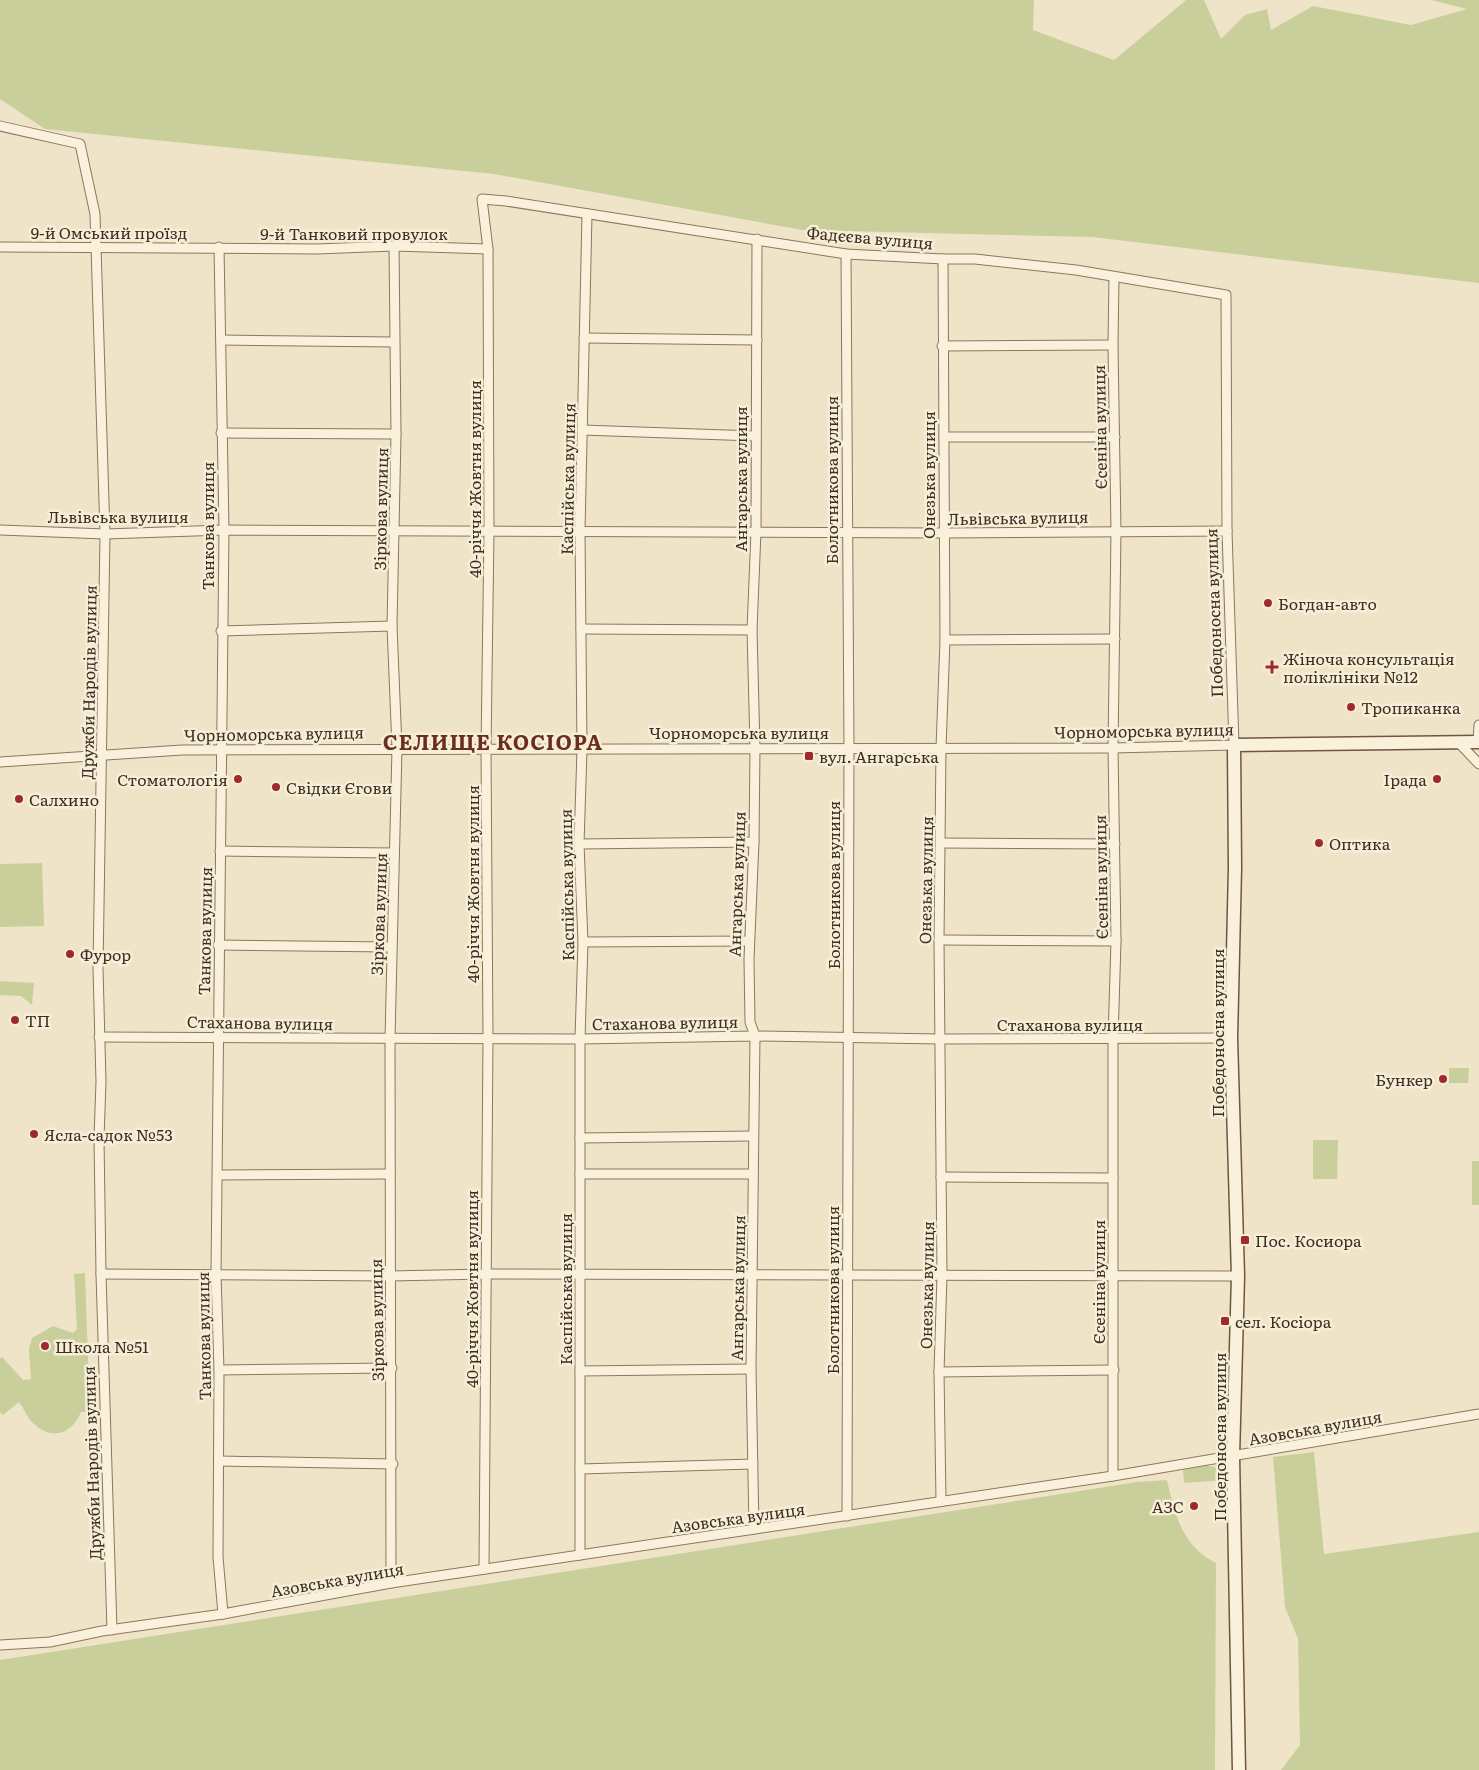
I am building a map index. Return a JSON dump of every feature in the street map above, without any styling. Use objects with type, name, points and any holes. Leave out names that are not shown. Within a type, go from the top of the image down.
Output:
[{"type":"street","name":"Дружби Народів вулиця","points":[[0,126],[80,144],[94,214],[105,534],[99,1037],[101,1082],[100,1274],[112,1630]]},
{"type":"street","name":"Фадєєва вулиця","points":[[482,200],[506,201],[846,254],[943,259],[975,258],[1226,295]]},
{"type":"street","name":"40-річчя Жовтня вулиця","points":[[482,200],[488,249],[489,532],[486,749],[488,1038],[484,1569]]},
{"type":"street","name":"Каспійська вулиця","points":[[580,1555],[580,1039],[583,942],[579,844],[582,750],[580,531],[587,214]]},
{"type":"street","name":"Ангарська вулиця","points":[[754,1529],[751,1369],[755,1036],[750,1022],[749,941],[754,842],[755,748],[752,630],[756,531],[757,239]]},
{"type":"street","name":"9-й Танковий провулок","points":[[219,247],[316,249],[394,246],[488,249]]},
{"type":"street","name":"Зіркова вулиця","points":[[391,1584],[393,1464],[390,1276],[390,1039],[397,748],[392,626],[396,434],[394,246]]},
{"type":"street","name":"9-й Омський проїзд","points":[[0,247],[219,247]]},
{"type":"street","name":"Танкова вулиця","points":[[219,247],[224,530],[221,631],[216,1274],[219,1370],[218,1557],[223,1614]]},
{"type":"street","name":"Болотникова вулиця","points":[[846,254],[846,531],[849,748],[847,1516]]},
{"type":"street","name":"Онезька вулиця","points":[[941,1501],[939,1372],[942,1275],[939,940],[941,748],[945,640],[943,259]]},
{"type":"street","name":"Єсеніна вулиця","points":[[1113,1476],[1113,1040],[1116,941],[1113,748],[1116,531],[1113,345],[1114,277]]},
{"type":"street","name":"Победоносна вулиця","points":[[1226,295],[1227,530],[1234,745],[1235,868],[1231,1038],[1238,1276],[1234,1456],[1239,1770]]},
{"type":"street","points":[[584,338],[756,340]]},
{"type":"street","points":[[221,340],[394,342]]},
{"type":"street","points":[[942,346],[1113,345]]},
{"type":"street","points":[[582,430],[755,436]]},
{"type":"street","points":[[221,433],[396,434]]},
{"type":"street","points":[[944,437],[1115,437]]},
{"type":"street","name":"Львівська вулиця","points":[[0,530],[105,534],[224,530],[394,532],[846,531],[943,533],[1227,530]]},
{"type":"street","points":[[221,631],[392,626]]},
{"type":"street","points":[[581,629],[752,630]]},
{"type":"street","points":[[945,640],[1115,639]]},
{"type":"street","points":[[1478,742],[1479,726]]},
{"type":"street","points":[[1458,742],[1479,764]]},
{"type":"street","name":"Чорноморська вулиця","points":[[0,762],[221,749],[1113,748],[1478,742]]},
{"type":"street","points":[[579,844],[754,842]]},
{"type":"street","points":[[941,843],[1114,844]]},
{"type":"street","points":[[220,851],[394,853]]},
{"type":"street","points":[[939,940],[1116,941]]},
{"type":"street","points":[[583,942],[749,941]]},
{"type":"street","points":[[218,945],[391,947]]},
{"type":"street","name":"Стаханова вулиця","points":[[99,1037],[580,1039],[755,1036],[1113,1040],[1231,1038]]},
{"type":"street","points":[[580,1138],[753,1136]]},
{"type":"street","points":[[218,1175],[390,1174]]},
{"type":"street","points":[[580,1174],[752,1174]]},
{"type":"street","points":[[941,1176],[1113,1178]]},
{"type":"street","points":[[100,1274],[1238,1276]]},
{"type":"street","points":[[219,1370],[392,1368]]},
{"type":"street","points":[[580,1371],[751,1369]]},
{"type":"street","points":[[939,1372],[1114,1370]]},
{"type":"street","name":"Азовська вулиця","points":[[0,1645],[50,1642],[112,1630],[223,1614],[484,1569],[1113,1476],[1479,1414]]},
{"type":"street","points":[[219,1461],[393,1464]]},
{"type":"street","points":[[580,1469],[753,1464]]},
{"type":"green space","points":[[0,0],[1034,0],[1033,30],[1114,60],[1186,0],[1204,0],[1221,39],[1245,15],[1267,9],[1271,30],[1313,6],[1411,25],[1467,9],[1432,0],[1479,0],[1479,283],[1092,237],[802,230],[494,174],[45,129],[0,99]]},
{"type":"green space","points":[[42,863],[44,926],[0,927],[0,864]]},
{"type":"green space","points":[[0,981],[34,983],[32,1005],[21,996],[0,995]]},
{"type":"green space","points":[[1449,1068],[1469,1068],[1468,1083],[1449,1083]]},
{"type":"green space","points":[[1313,1140],[1338,1140],[1337,1179],[1313,1179]]},
{"type":"green space","points":[[1472,1161],[1479,1161],[1479,1205],[1472,1205]]},
{"type":"green space","points":[[85,1273],[90,1412],[81,1412],[72,1426],[60,1433],[46,1432],[39,1428],[28,1417],[19,1402],[3,1415],[0,1412],[0,1358],[2,1357],[23,1380],[31,1379],[29,1349],[32,1338],[53,1326],[73,1333],[77,1329],[74,1274]]},
{"type":"green space","points":[[1314,1452],[1324,1554],[1479,1532],[1479,1770],[1281,1770],[1300,1745],[1298,1639],[1285,1607],[1273,1457]]},
{"type":"green space","points":[[1204,1466],[1220,1469],[1227,1477],[1226,1480],[1184,1483],[1183,1470]]},
{"type":"green space","points":[[1167,1480],[1173,1505],[1182,1528],[1195,1548],[1216,1563],[1215,1770],[0,1770],[0,1660],[1137,1482]]},
{"type":"place","name":"Богдан-авто","points":[[1268,603]]},
{"type":"place","name":"Жіноча консультація поліклініки №12","points":[[1272,667]]},
{"type":"place","name":"Тропиканка","points":[[1351,707]]},
{"type":"place","name":"вул. Ангарська","points":[[809,756]]},
{"type":"place","name":"Стоматологія","points":[[238,779]]},
{"type":"place","name":"Ірада","points":[[1437,779]]},
{"type":"place","name":"Свідки Єгови","points":[[276,787]]},
{"type":"place","name":"Салхино","points":[[19,799]]},
{"type":"place","name":"Оптика","points":[[1319,843]]},
{"type":"place","name":"Фурор","points":[[70,954]]},
{"type":"place","name":"ТП","points":[[15,1020]]},
{"type":"place","name":"Бункер","points":[[1443,1079]]},
{"type":"place","name":"Ясла-садок №53","points":[[34,1134]]},
{"type":"place","name":"Пос. Косиора","points":[[1245,1240]]},
{"type":"place","name":"сел. Косіора","points":[[1225,1321]]},
{"type":"place","name":"Школа №51","points":[[45,1346]]},
{"type":"place","name":"АЗС","points":[[1194,1506]]},
{"type":"district","name":"СЕЛИЩЕ КОСІОРА","points":[[493,740]]}]
